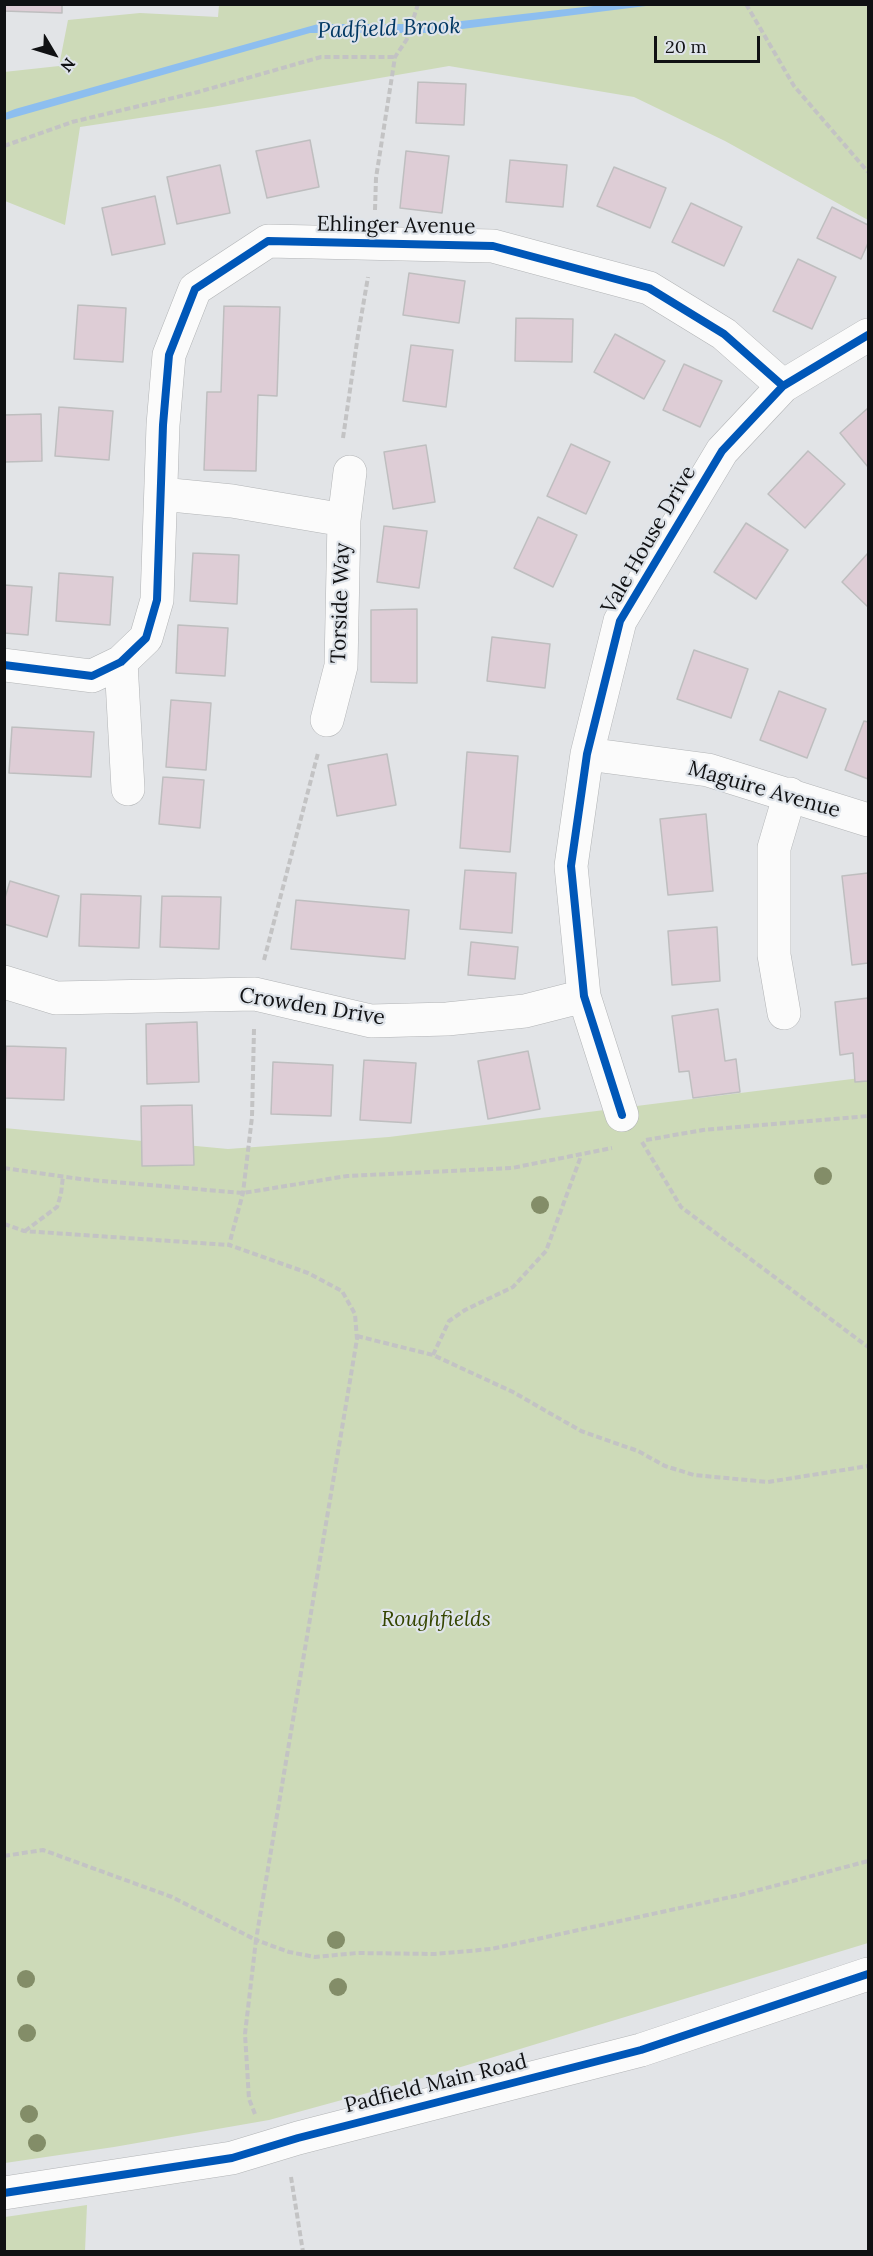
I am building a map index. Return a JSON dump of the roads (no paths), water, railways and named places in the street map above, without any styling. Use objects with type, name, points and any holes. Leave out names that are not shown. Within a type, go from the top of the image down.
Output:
[{"type":"street","name":"Ehlinger Avenue","points":[[4,665],[92,676],[121,662],[146,638],[157,600],[162,425],[169,355],[195,289],[268,241],[493,246],[649,288],[724,334],[783,386]]},
{"type":"street","name":"Vale House Drive","points":[[625,1135],[584,996],[571,866],[587,754],[620,621],[722,451],[783,386],[868,335]]},
{"type":"street","name":"Torside Way","points":[[327,720],[341,666],[344,520],[350,472]]},
{"type":"street","name":"Torside Way","points":[[160,494],[232,501],[344,520]]},
{"type":"street","points":[[121,662],[128,789]]},
{"type":"street","name":"Maguire Avenue","points":[[587,754],[708,770],[868,820]]},
{"type":"street","points":[[784,1013],[774,955],[774,848],[790,794]]},
{"type":"street","name":"Crowden Drive","points":[[4,982],[56,998],[255,994],[371,1021],[447,1019],[525,1011],[584,996]]},
{"type":"street","name":"Padfield Main Road","points":[[4,2193],[232,2158],[279,2143],[640,2050],[868,1974]]},
{"type":"water","name":"Padfield Brook","points":[[602,5],[654,5],[430,33],[310,33],[5,120],[5,113],[15,109],[318,24],[435,24]]},
{"type":"park label","name":"Roughfields","points":[[436,1620]]}]
